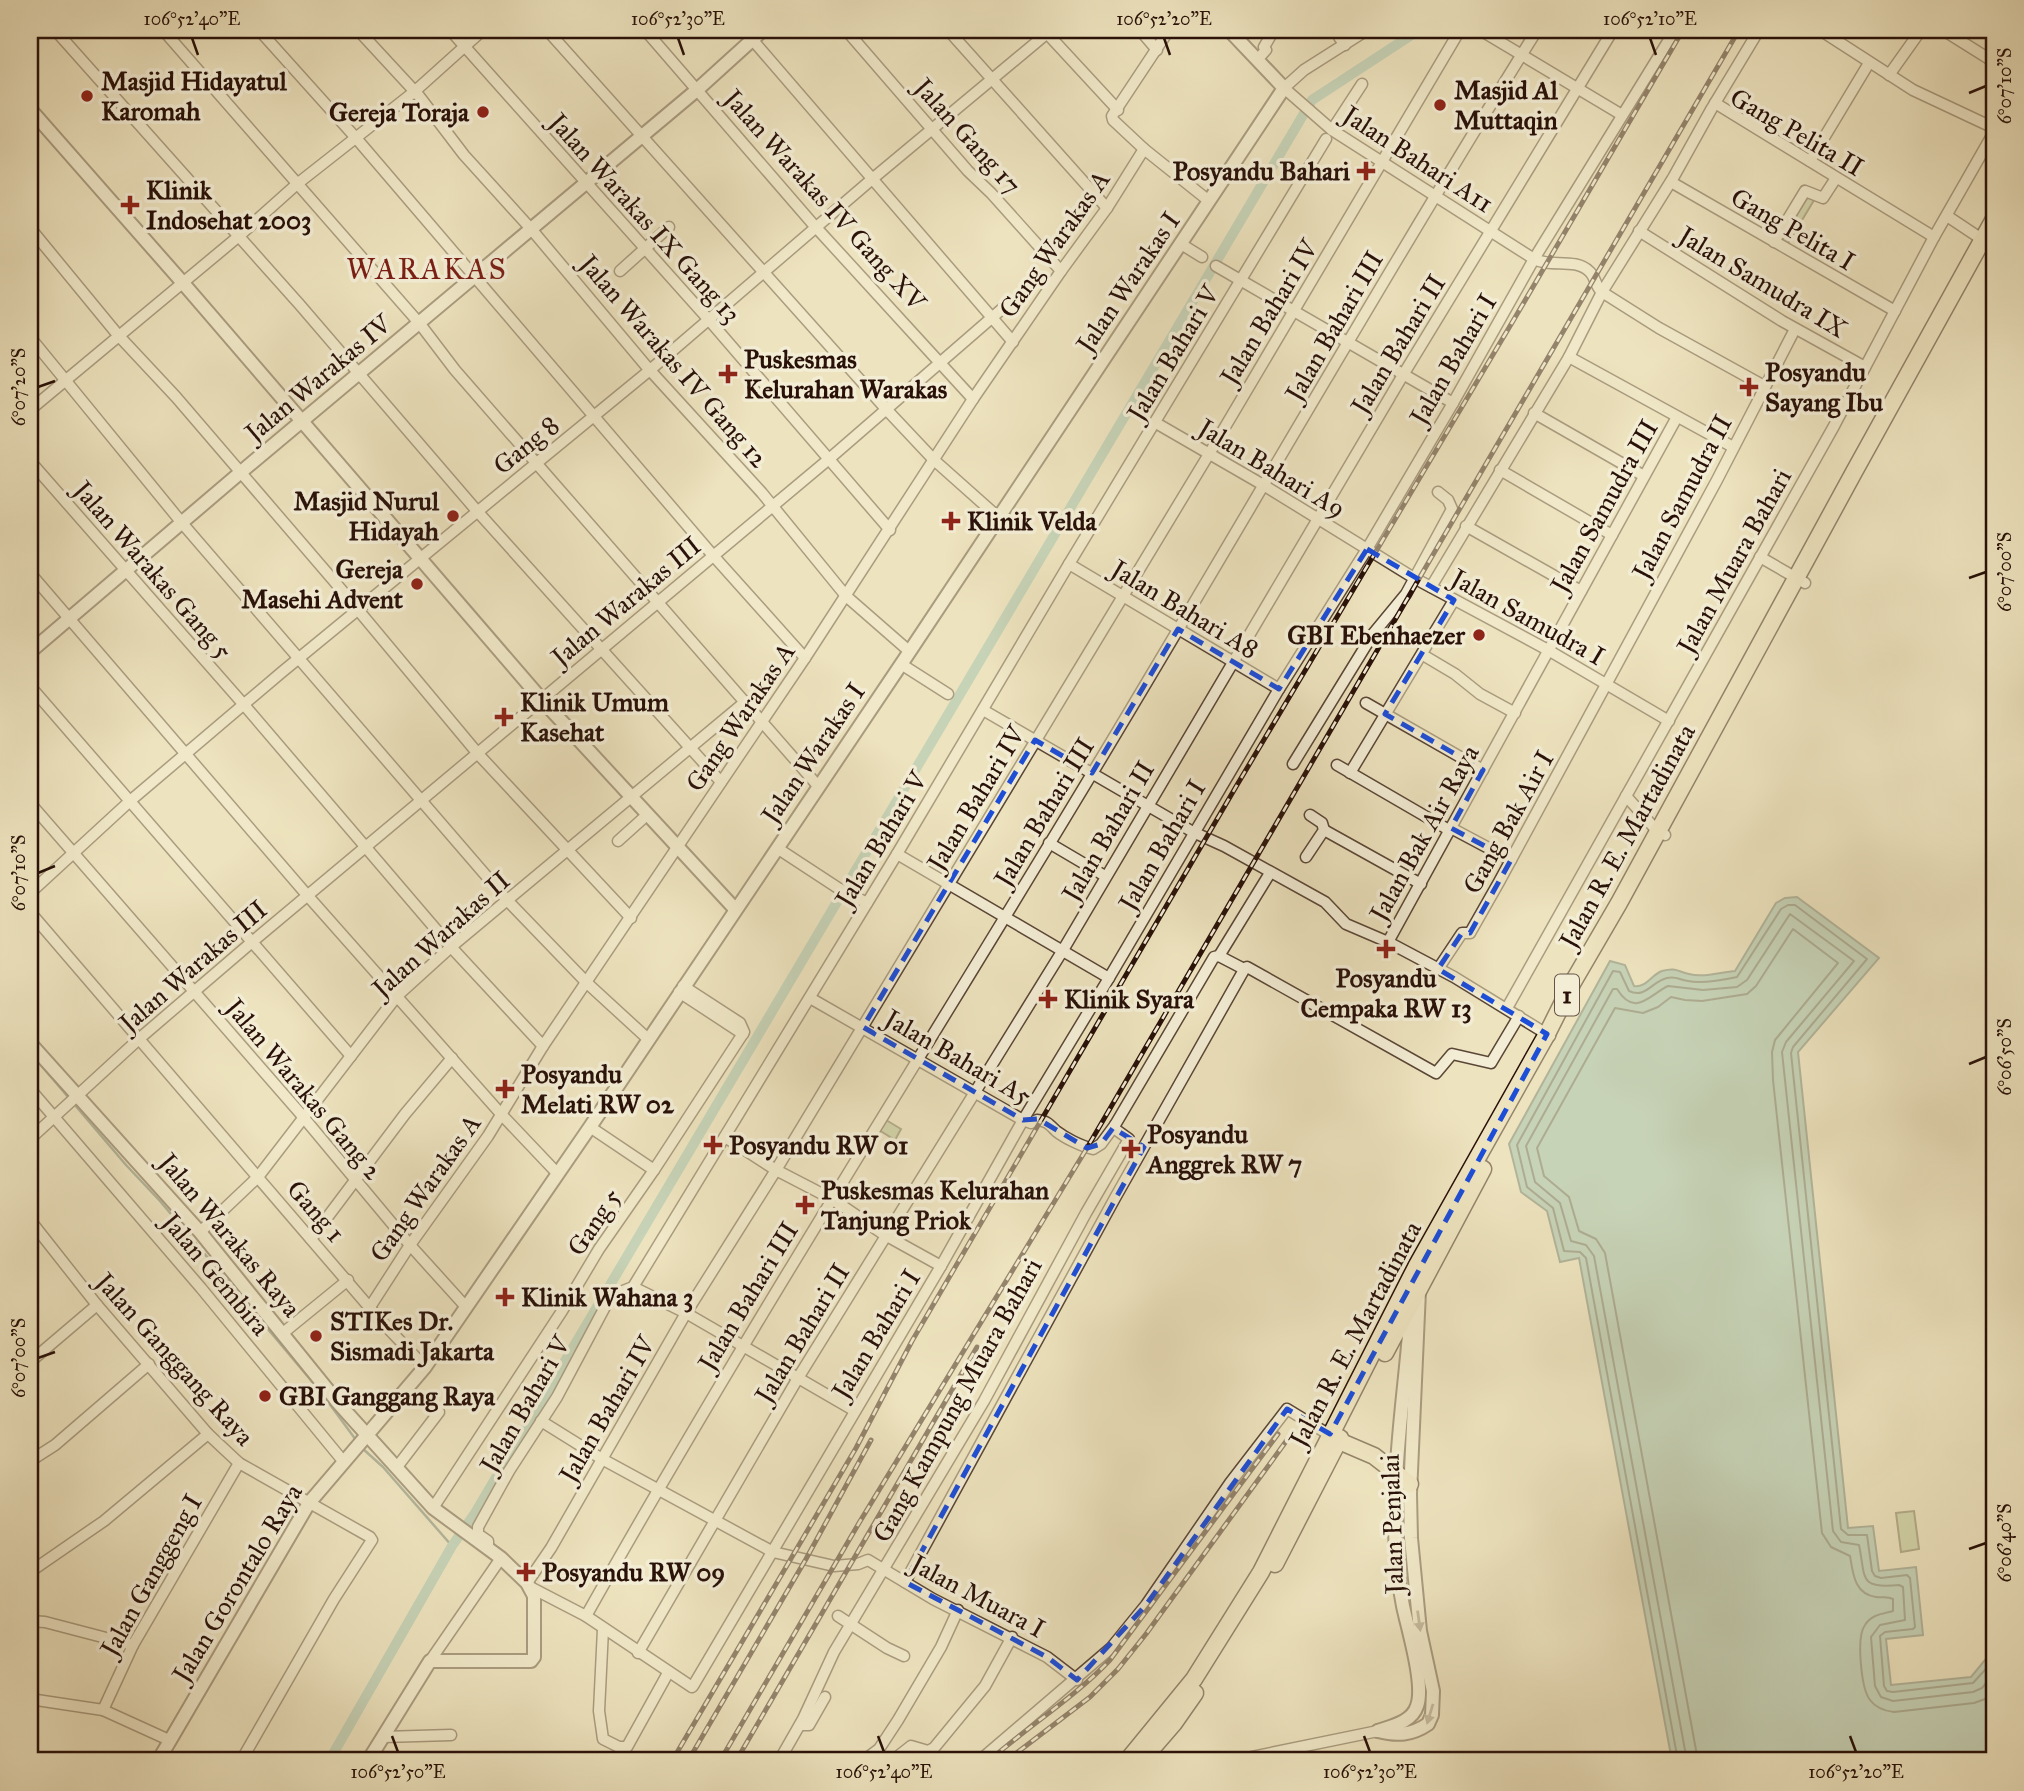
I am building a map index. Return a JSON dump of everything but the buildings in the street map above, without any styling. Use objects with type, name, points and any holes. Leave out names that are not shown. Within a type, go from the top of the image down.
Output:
[{"type":"highway","name":"Jalan R. E. Martadinata","points":[[1126,1761],[1194,1679],[1261,1572],[1550,1036],[1930,348],[1989,238],[1994,219]]},
{"type":"highway","name":"Jalan R. E. Martadinata","points":[[1141,1761],[1174,1723],[1230,1640],[1290,1540],[1334,1438],[1550,1036]]},
{"type":"highway","points":[[1334,1438],[1374,1456],[1410,1484]]},
{"type":"street","points":[[55,30],[239,236],[477,511],[721,782]]},
{"type":"street","points":[[163,30],[818,786]]},
{"type":"street","points":[[259,30],[356,138],[712,555],[805,658]]},
{"type":"street","name":"Jalan Warakas IV Gang 12","points":[[358,30],[650,370],[772,505],[846,596],[909,651]]},
{"type":"street","name":"Jalan Warakas IX Gang 13","points":[[450,30],[709,320],[890,530]]},
{"type":"street","points":[[30,410],[239,236],[297,184],[414,92],[483,30]]},
{"type":"street","points":[[547,30],[886,409],[934,460],[998,517]]},
{"type":"street","name":"Jalan Warakas IV Gang XV","points":[[645,30],[816,227],[973,399]]},
{"type":"street","name":"Jalan Warakas IV","points":[[30,652],[698,89],[748,34],[763,30]]},
{"type":"street","name":"Jalan Gang 17","points":[[846,30],[1060,271]]},
{"type":"street","points":[[948,30],[1107,208]]},
{"type":"street","points":[[1140,30],[1157,50]]},
{"type":"street","points":[[1169,30],[1112,116],[1115,123],[1144,149],[1209,201]]},
{"type":"street","points":[[1340,30],[1339,37],[1345,45]]},
{"type":"street","points":[[1231,31],[1288,92],[1304,70],[1367,30]]},
{"type":"street","points":[[1480,30],[1622,115]]},
{"type":"street","name":"Jalan Bahari III","points":[[586,1616],[742,1346],[1092,773],[1265,486],[1434,196],[1537,30]]},
{"type":"street","name":"Jalan Bahari II","points":[[638,1653],[798,1378],[1063,950],[1146,805],[1403,375],[1613,30]]},
{"type":"street","name":"Jalan Bahari I","points":[[668,1673],[693,1687],[941,1266],[1023,1119],[1279,689],[1367,549],[1534,260],[1675,30]]},
{"type":"street","points":[[1715,103],[1759,30]]},
{"type":"street","points":[[1820,30],[1913,90],[1994,130]]},
{"type":"street","points":[[1889,75],[1921,30]]},
{"type":"street","points":[[1943,30],[1994,62]]},
{"type":"street","points":[[1047,31],[1118,110]]},
{"type":"street","name":"Gang 8","points":[[30,893],[130,801],[650,370],[1047,31]]},
{"type":"street","name":"Jalan Bahari IV","points":[[528,1585],[686,1313],[776,1170],[1209,454],[1460,31]]},
{"type":"street","points":[[748,34],[870,180],[1013,342]]},
{"type":"street","points":[[1257,60],[1266,50],[1264,47],[1271,35]]},
{"type":"street","points":[[1810,161],[1869,63]]},
{"type":"street","name":"Jalan Bahari V","points":[[486,1548],[488,1541],[478,1534],[478,1527],[606,1305],[618,1293],[634,1287],[1242,281],[1328,131],[1362,84]]},
{"type":"street","name":"Jalan Bahari A11","points":[[1288,92],[1328,131],[1534,260]]},
{"type":"street","name":"Jalan Warakas I","points":[[366,1438],[425,1367],[590,1127],[1209,201],[1288,92]]},
{"type":"street","name":"Gang Pelita II","points":[[1431,587],[1569,358],[1601,292],[1671,182],[1715,103],[1934,237]]},
{"type":"street","points":[[30,109],[542,700],[735,909]]},
{"type":"street","name":"Jalan Muara Bahari","points":[[1507,1008],[1670,721],[1707,649],[1994,130]]},
{"type":"street","name":"Gang Warakas A","points":[[370,1307],[805,658],[973,399],[1060,271],[1107,208],[1144,149]]},
{"type":"street","points":[[1774,242],[1805,191],[1823,198],[1836,178]]},
{"type":"street","name":"Gang Pelita I","points":[[1671,182],[1895,311]]},
{"type":"street","points":[[1947,216],[1989,238]]},
{"type":"street","points":[[620,271],[669,227]]},
{"type":"street","points":[[30,228],[118,335],[241,472],[479,755],[631,918]]},
{"type":"street","name":"Jalan Samudra IX","points":[[1639,231],[1795,329],[1865,367]]},
{"type":"street","points":[[1181,244],[1202,257]]},
{"type":"street","points":[[1534,260],[1586,269],[1594,276],[1601,292],[1765,386]]},
{"type":"street","points":[[1216,266],[1453,403]]},
{"type":"street","name":"Jalan Warakas III","points":[[30,1139],[193,992],[366,845],[479,755],[1010,302]]},
{"type":"street","name":"Jalan Samudra II","points":[[1606,685],[1795,329]]},
{"type":"street","points":[[30,337],[182,523],[507,900],[587,983],[648,1039]]},
{"type":"street","points":[[1569,358],[1733,447]]},
{"type":"street","points":[[1534,414],[1644,476]]},
{"type":"street","name":"Jalan Samudra III","points":[[1548,650],[1677,418]]},
{"type":"street","name":"Jalan Bahari A9","points":[[1156,423],[1367,549]]},
{"type":"street","name":"Jalan Warakas Gang 5","points":[[30,461],[366,845]]},
{"type":"street","points":[[1500,470],[1612,535]]},
{"type":"street","points":[[1293,764],[1364,649],[1406,594],[1452,509],[1448,500],[1438,492]]},
{"type":"street","points":[[1466,526],[1581,591]]},
{"type":"street","name":"Jalan Samudra I","points":[[1367,549],[1670,721]]},
{"type":"street","points":[[1760,557],[1801,580]]},
{"type":"street","name":"Jalan Bahari A8","points":[[1069,564],[1279,689]]},
{"type":"street","points":[[30,573],[307,895],[501,1114],[557,1173]]},
{"type":"street","points":[[1350,773],[1454,600]]},
{"type":"street","name":"Jalan Bak Air Raya","points":[[1548,650],[1388,942],[1507,1008],[1550,1036]]},
{"type":"street","points":[[1423,655],[1455,674],[1480,694],[1515,713]]},
{"type":"street","points":[[901,664],[948,694]]},
{"type":"street","points":[[30,685],[351,1056]]},
{"type":"street","name":"Gang Bak Air I","points":[[1438,969],[1462,933],[1470,933],[1606,685]]},
{"type":"street","name":"Jalan Warakas II","points":[[200,1232],[258,1177],[397,996],[451,947],[745,702]]},
{"type":"street","points":[[1366,703],[1483,770]]},
{"type":"street","points":[[983,710],[1146,805],[1329,905],[1346,923],[1388,942]]},
{"type":"street","points":[[1337,765],[1511,860]]},
{"type":"street","points":[[1626,796],[1662,833]]},
{"type":"street","points":[[30,803],[73,855]]},
{"type":"street","points":[[618,841],[648,814]]},
{"type":"street","points":[[1310,815],[1322,823],[1324,830],[1420,884]]},
{"type":"street","points":[[1306,857],[1324,830]]},
{"type":"street","points":[[1049,844],[1105,876]]},
{"type":"street","points":[[366,845],[451,947],[543,1046]]},
{"type":"street","points":[[777,848],[854,898],[867,903]]},
{"type":"street","points":[[897,854],[1109,978]]},
{"type":"street","name":"Jalan Warakas Gang 2","points":[[73,855],[466,1307]]},
{"type":"street","points":[[1144,1147],[1115,1129],[1115,1125],[1210,963],[1214,957],[1219,956],[1270,873]]},
{"type":"street","name":"Gang 1","points":[[30,912],[397,1339],[425,1367]]},
{"type":"street","points":[[1219,956],[1291,990],[1434,1073],[1438,1072],[1452,1054],[1491,1062],[1519,1016]]},
{"type":"street","name":"Gang Kampung Muara Bahari","points":[[905,1582],[1244,969]]},
{"type":"street","name":"Gang 5","points":[[433,1508],[562,1311],[599,1249],[744,1032],[740,1023],[681,989]]},
{"type":"street","name":"Jalan Bahari A5","points":[[810,998],[1023,1119],[1031,1123],[1037,1119],[1048,1122],[1057,1132],[1093,1149],[1101,1144],[1115,1125]]},
{"type":"street","name":"Jalan Warakas Raya","points":[[30,1043],[71,1100],[200,1232],[366,1438],[444,1518],[501,1558],[528,1585]]},
{"type":"street","points":[[311,1239],[405,1114],[452,1058]]},
{"type":"street","name":"Jalan Gembira","points":[[30,1089],[201,1288],[343,1461]]},
{"type":"street","points":[[590,1127],[654,1170]]},
{"type":"street","points":[[725,1137],[776,1170],[832,1199],[885,1235],[941,1266]]},
{"type":"street","name":"Gang Kampung Muara Bahari","points":[[800,1725],[831,1658],[984,1401],[1129,1139]]},
{"type":"street","name":"Jalan Ganggang Raya","points":[[30,1220],[97,1305],[208,1434],[239,1463],[370,1537],[371,1543],[334,1599],[241,1761]]},
{"type":"street","points":[[283,1334],[348,1280]]},
{"type":"street","name":"Jalan Penjalai","points":[[1232,1761],[1378,1731],[1407,1720],[1413,1715],[1419,1700],[1414,1656],[1400,1590],[1396,1538],[1397,1473],[1414,1285]]},
{"type":"street","name":"Jalan Penjalai","points":[[1378,1731],[1392,1735],[1420,1730],[1429,1724],[1432,1715],[1433,1692],[1414,1588],[1410,1484],[1414,1285]]},
{"type":"street","points":[[634,1287],[686,1313],[855,1411]]},
{"type":"street","points":[[30,1362],[97,1305]]},
{"type":"street","points":[[30,1461],[55,1445],[149,1364]]},
{"type":"street","points":[[979,1761],[1077,1680],[1111,1648],[1146,1605],[1230,1483],[1287,1409],[1334,1438]]},
{"type":"street","points":[[397,1467],[439,1412]]},
{"type":"street","name":"Jalan Muara I","points":[[541,1421],[657,1490],[774,1552],[834,1566],[858,1564],[867,1560],[933,1599],[1012,1637],[1047,1657],[1077,1680]]},
{"type":"street","points":[[30,1572],[104,1521],[208,1434]]},
{"type":"street","name":"Jalan Gorontalo Raya","points":[[158,1761],[309,1503],[343,1461],[366,1438]]},
{"type":"street","name":"Jalan Ganggeng I","points":[[103,1710],[133,1645],[239,1463]]},
{"type":"street","points":[[368,1761],[430,1661],[501,1558]]},
{"type":"street","points":[[528,1585],[586,1616],[668,1673],[627,1747],[620,1748],[603,1739],[600,1724],[603,1629]]},
{"type":"street","points":[[430,1661],[531,1661],[534,1657],[534,1596],[528,1585]]},
{"type":"street","points":[[863,1761],[879,1749],[898,1720],[941,1647],[958,1610]]},
{"type":"street","points":[[838,1616],[904,1656]]},
{"type":"street","points":[[30,1621],[45,1622],[133,1645]]},
{"type":"street","points":[[892,1761],[911,1746],[928,1751],[934,1748],[985,1686],[1012,1637]]},
{"type":"street","points":[[779,1761],[800,1725],[808,1725],[825,1697]]},
{"type":"street","points":[[30,1699],[103,1710],[169,1740]]},
{"type":"street","points":[[383,1737],[451,1735]]},
{"type":"highlighted area","points":[[1367,549],[1454,600],[1385,714],[1483,770],[1451,828],[1511,860],[1470,933],[1462,933],[1438,969],[1547,1034],[1330,1434],[1287,1409],[1146,1605],[1077,1680],[1047,1657],[905,1582],[1144,1147],[1113,1128],[1101,1144],[1087,1148],[1038,1119],[1023,1120],[863,1027],[1035,740],[1092,773],[1178,629],[1279,689]]},
{"type":"green space","points":[[1806,192],[1816,197],[1787,245],[1777,239]]},
{"type":"green space","points":[[886,1120],[901,1129],[895,1140],[879,1130]]},
{"type":"green space","points":[[1914,1511],[1919,1549],[1901,1552],[1896,1513]]},
{"type":"water","points":[[1797,897],[1879,958],[1798,1052],[1848,1528],[1873,1526],[1879,1571],[1916,1567],[1923,1635],[1886,1639],[1891,1685],[1971,1677],[1994,1649],[1994,1761],[1672,1761],[1579,1258],[1560,1262],[1547,1211],[1521,1192],[1509,1144],[1610,961],[1625,965],[1634,986],[1642,985],[1667,970],[1700,975],[1735,971],[1776,903],[1785,898]]},
{"type":"waterway","points":[[329,1761],[452,1546],[475,1513],[1312,100],[1419,30]]},
{"type":"waterway","points":[[34,1057],[320,1391],[356,1440]]},
{"type":"waterway","points":[[362,1448],[383,1467],[452,1546]]},
{"type":"railway","points":[[672,1761],[856,1448],[912,1341],[1683,30]]},
{"type":"railway","points":[[720,1761],[859,1523],[1087,1148],[1739,30]]},
{"type":"railway","points":[[736,1761],[977,1347]]},
{"type":"railway","points":[[989,1761],[1081,1687],[1110,1660],[1278,1434]]},
{"type":"railway","points":[[688,1761],[806,1559],[871,1440]]},
{"type":"railway","points":[[1006,1761],[1090,1697],[1118,1669],[1287,1440]]},
{"type":"place","name":"Masjid Hidayatul Karomah","points":[[87,96]]},
{"type":"place","name":"Masjid Al Muttaqin","points":[[1440,105]]},
{"type":"place","name":"Gereja Toraja","points":[[483,112]]},
{"type":"place","name":"Posyandu Bahari","points":[[1366,171]]},
{"type":"place","name":"Klinik Indosehat 2003","points":[[130,205]]},
{"type":"place","name":"Puskesmas Kelurahan Warakas","points":[[728,374]]},
{"type":"place","name":"Posyandu Sayang Ibu","points":[[1749,387]]},
{"type":"place","name":"Masjid Nurul Hidayah","points":[[453,516]]},
{"type":"place","name":"Klinik Velda","points":[[951,521]]},
{"type":"place","name":"Gereja Masehi Advent","points":[[417,584]]},
{"type":"place","name":"GBI Ebenhaezer","points":[[1479,635]]},
{"type":"place","name":"Klinik Umum Kasehat","points":[[504,717]]},
{"type":"place","name":"Posyandu Cempaka RW 13","points":[[1386,949]]},
{"type":"place","name":"Klinik Syara","points":[[1048,999]]},
{"type":"place","name":"Posyandu Melati RW 02","points":[[505,1089]]},
{"type":"place","name":"Posyandu RW 01","points":[[713,1145]]},
{"type":"place","name":"Posyandu Anggrek RW 7","points":[[1131,1149]]},
{"type":"place","name":"Puskesmas Kelurahan Tanjung Priok","points":[[805,1205]]},
{"type":"place","name":"Klinik Wahana 3","points":[[505,1297]]},
{"type":"place","name":"STIKes Dr. Sismadi Jakarta","points":[[316,1336]]},
{"type":"place","name":"GBI Ganggang Raya","points":[[265,1396]]},
{"type":"place","name":"Posyandu RW 09","points":[[526,1572]]},
{"type":"district","name":"WARAKAS","points":[[427,269]]}]
